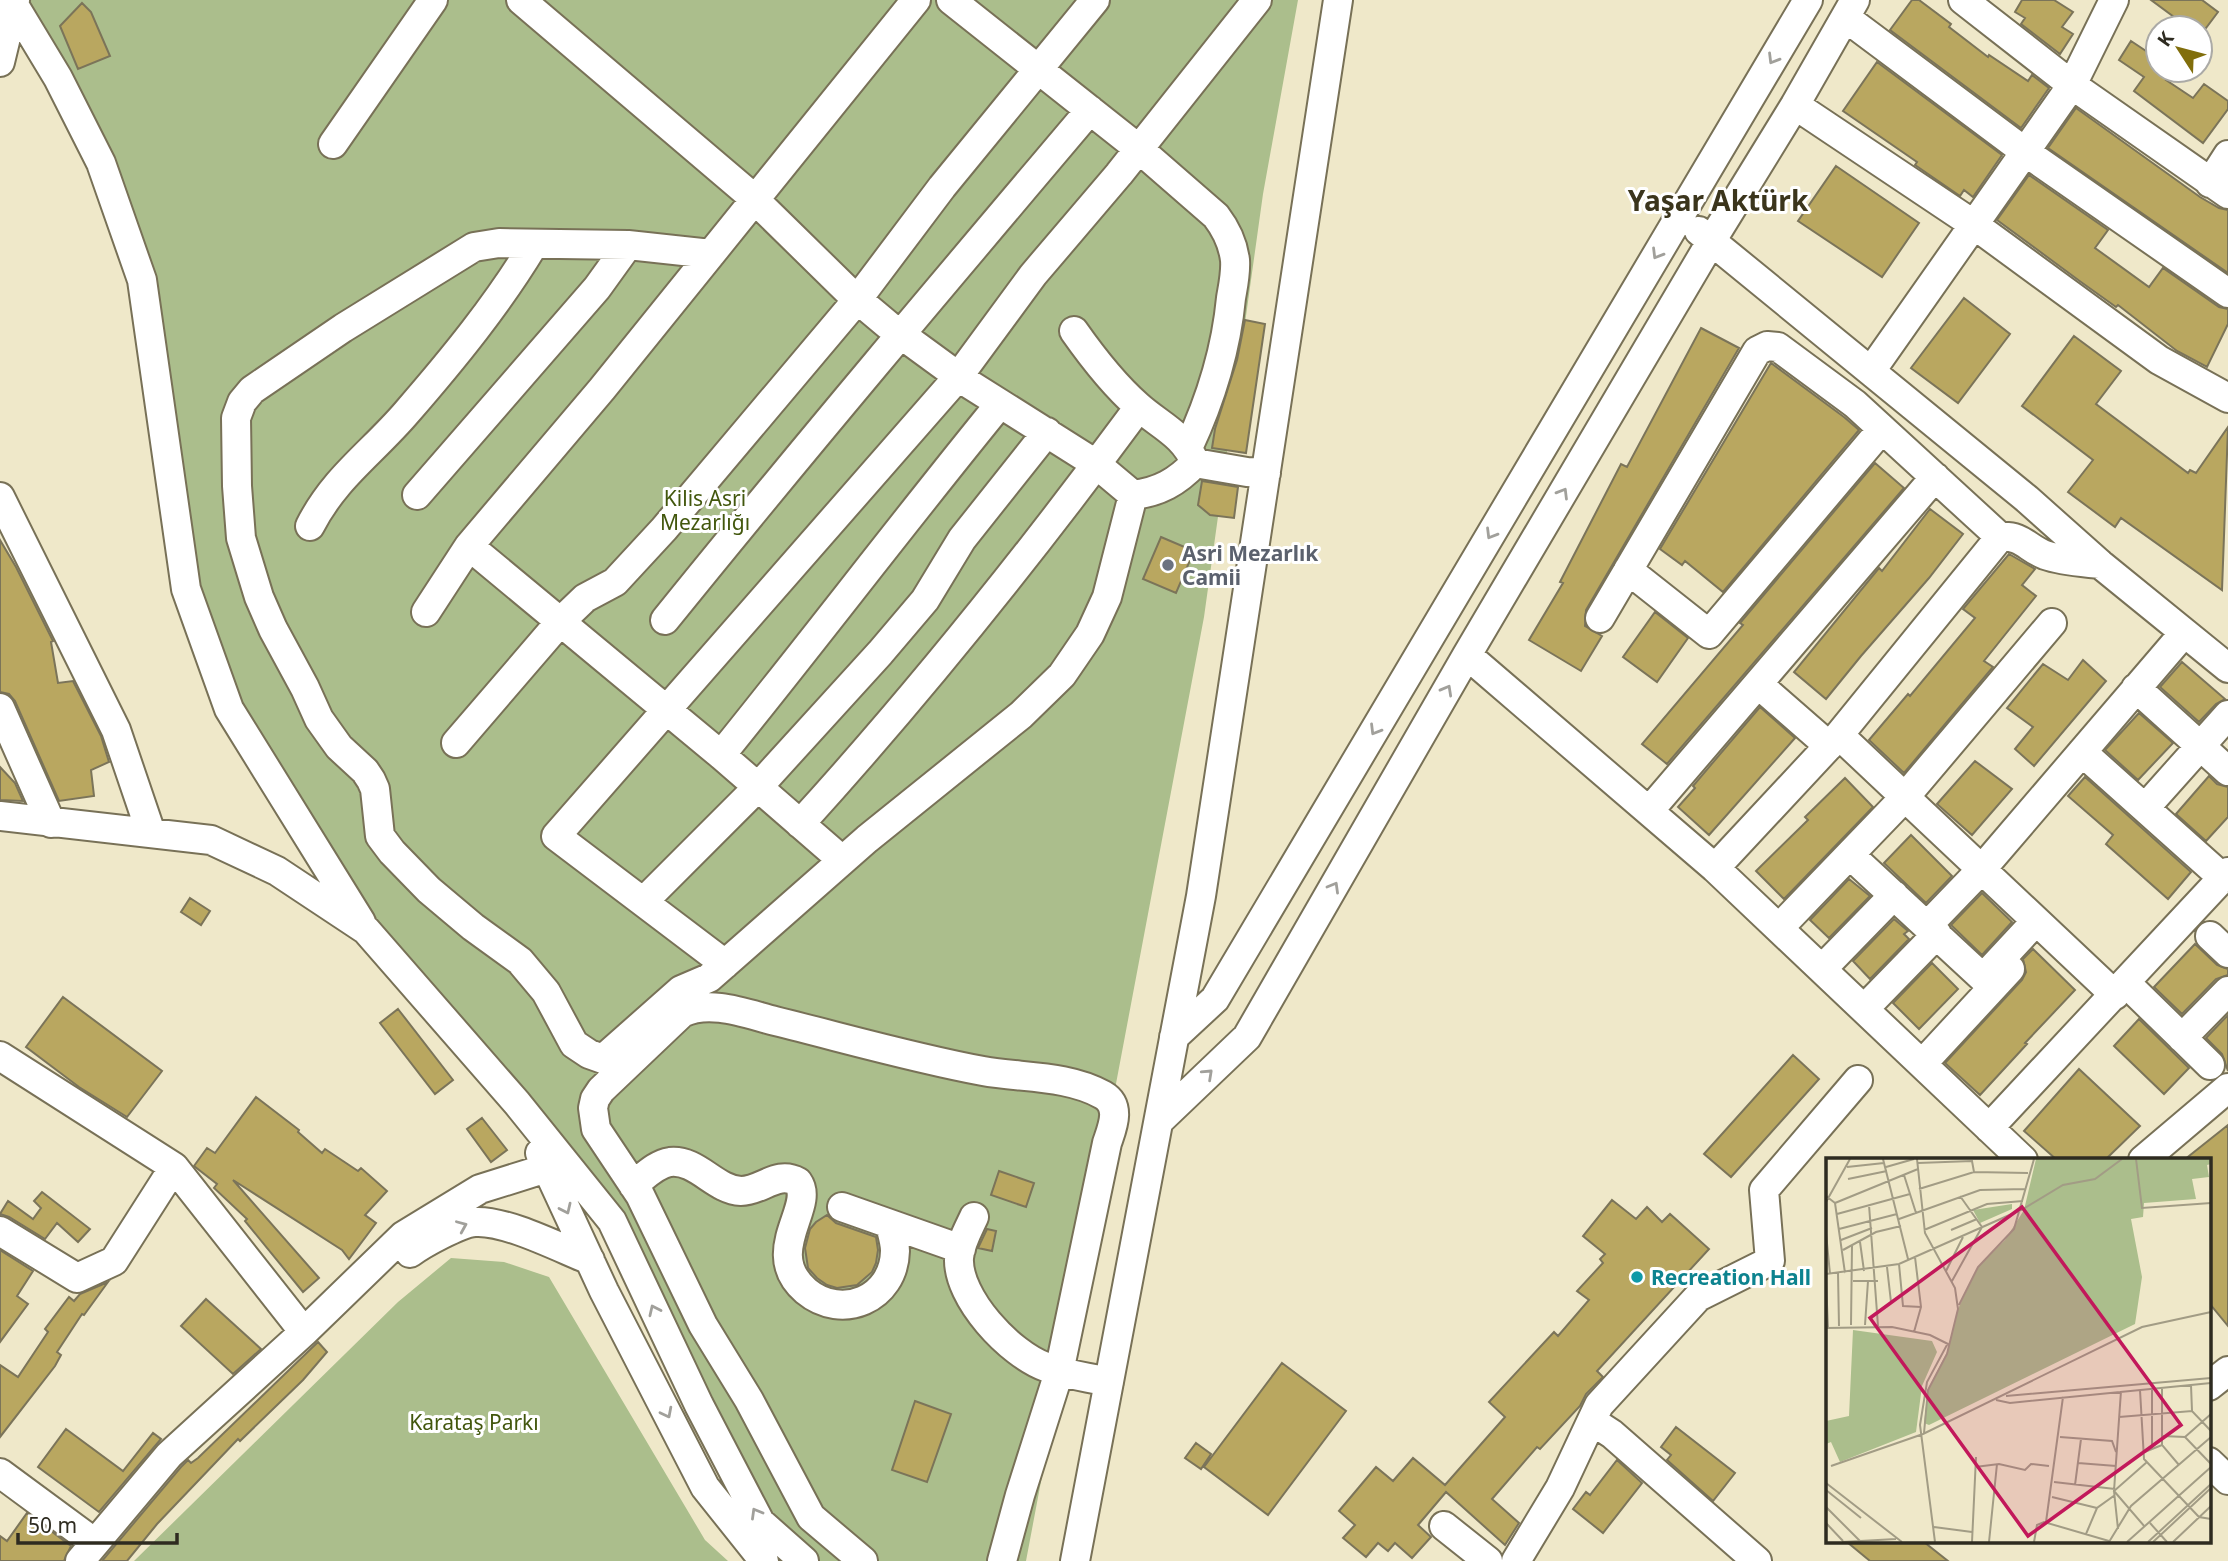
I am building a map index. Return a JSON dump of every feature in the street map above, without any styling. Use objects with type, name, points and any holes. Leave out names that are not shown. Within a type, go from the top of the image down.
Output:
[{"type":"street","points":[[333,144],[433,0]]},
{"type":"street","points":[[521,0],[755,200],[857,300],[901,336],[999,405],[1096,464],[1133,495],[1156,491],[1167,486],[1192,455],[1224,349],[1235,260],[1228,235],[1216,216],[1139,149],[951,0]]},
{"type":"street","points":[[426,612],[469,546],[602,389],[916,0]]},
{"type":"street","points":[[456,743],[560,622],[585,598],[615,582],[664,529],[857,300],[942,187],[1095,0]]},
{"type":"street","points":[[725,964],[556,836],[958,377],[1033,275],[1139,149],[1257,0]]},
{"type":"street","points":[[1075,1561],[1201,896],[1338,0]]},
{"type":"street","points":[[1174,1037],[1215,999],[1808,0]]},
{"type":"street","points":[[1963,0],[2071,85],[2219,188],[2228,155]]},
{"type":"street","points":[[1871,371],[2071,85],[2114,0]]},
{"type":"street","points":[[0,62],[12,2]]},
{"type":"street","points":[[12,2],[58,78],[101,163],[142,280],[186,589],[229,709],[366,930],[517,1103],[555,1164],[590,1260],[705,1488],[764,1561]]},
{"type":"street","points":[[1158,1121],[1247,1037],[1467,655],[1850,9],[2024,151],[2228,293]]},
{"type":"street","points":[[1795,105],[1973,224],[2159,360],[2227,395]]},
{"type":"street","points":[[665,620],[824,425],[1090,110]]},
{"type":"street","points":[[1679,217],[1712,240],[2027,499],[2184,633],[2221,656]]},
{"type":"street","points":[[711,254],[628,245],[485,244],[464,252],[343,328],[247,396],[236,418],[238,512],[247,564],[273,629],[305,688],[318,719],[339,747],[371,780],[375,789],[380,836],[429,890],[530,970],[574,1044],[581,1050],[603,1059],[681,990],[709,978],[842,860],[1021,715],[1062,675],[1090,634],[1107,597],[1133,495]]},
{"type":"street","points":[[310,526],[328,494],[408,412],[483,320],[510,284],[534,244]]},
{"type":"street","points":[[417,495],[597,288],[628,245]]},
{"type":"street","points":[[1074,331],[1114,383],[1139,407],[1174,433],[1192,455],[1247,472],[1266,473]]},
{"type":"street","points":[[1600,618],[1761,348],[1767,346],[1778,347],[1855,404],[2000,537]]},
{"type":"street","points":[[721,755],[999,405]]},
{"type":"street","points":[[800,824],[966,634],[1139,407]]},
{"type":"street","points":[[1628,570],[1709,634],[1882,429]]},
{"type":"street","points":[[644,901],[758,787],[880,653],[925,600],[962,539],[1046,432]]},
{"type":"street","points":[[1649,811],[1935,477]]},
{"type":"street","points":[[0,497],[117,730],[151,833]]},
{"type":"street","points":[[1715,867],[1834,740],[2000,537],[2014,536],[2043,554],[2061,559],[2100,564]]},
{"type":"street","points":[[469,546],[721,755],[842,860]]},
{"type":"street","points":[[1779,929],[1905,797],[2052,623]]},
{"type":"street","points":[[1864,1009],[2184,633]]},
{"type":"street","points":[[1467,655],[1715,867],[2021,1158]]},
{"type":"street","points":[[1758,684],[1905,797],[2041,926],[2182,1038],[2210,1065]]},
{"type":"street","points":[[2136,688],[2228,771]]},
{"type":"street","points":[[0,708],[51,823]]},
{"type":"street","points":[[2145,808],[2228,715]]},
{"type":"street","points":[[1989,1128],[2225,875],[2082,752]]},
{"type":"street","points":[[0,816],[211,840],[277,871],[366,930]]},
{"type":"street","points":[[1850,855],[1983,978],[2041,926]]},
{"type":"street","points":[[1822,969],[1894,895]]},
{"type":"street","points":[[1922,1064],[2041,926]]},
{"type":"street","points":[[2182,1038],[2228,991]]},
{"type":"street","points":[[863,1561],[819,1525],[803,1505],[749,1400],[685,1292],[636,1190],[596,1129],[595,1099],[601,1090],[682,1013],[701,1007],[765,1018],[960,1066],[1072,1084],[1103,1095],[1113,1107],[1115,1118],[1107,1143],[1059,1372],[1002,1561]]},
{"type":"street","points":[[0,1056],[174,1167],[304,1332]]},
{"type":"street","points":[[1516,1561],[1560,1488],[1599,1405],[1698,1297],[1770,1261],[1763,1190],[1858,1080]]},
{"type":"street","points":[[2145,1158],[2228,1088]]},
{"type":"street","points":[[612,1221],[657,1167],[677,1162],[737,1191],[781,1178],[798,1182],[803,1196],[790,1236],[789,1264],[804,1289],[824,1302],[836,1305],[852,1305],[867,1300],[884,1282],[894,1262],[895,1249],[890,1225]]},
{"type":"street","points":[[555,1164],[612,1221],[699,1405],[760,1522],[804,1561]]},
{"type":"street","points":[[0,1473],[87,1552],[169,1455],[304,1332],[403,1236],[480,1189],[555,1164]]},
{"type":"street","points":[[0,1231],[77,1278],[114,1261],[174,1167]]},
{"type":"street","points":[[842,1207],[961,1249]]},
{"type":"street","points":[[974,1217],[961,1249],[960,1269],[962,1279],[991,1326],[1023,1355],[1059,1372],[1109,1382]]},
{"type":"street","points":[[304,1332],[424,1243],[474,1222],[510,1227],[590,1260]]},
{"type":"street","points":[[1592,1421],[1612,1434],[1757,1561]]},
{"type":"street","points":[[2210,1463],[2228,1480]]},
{"type":"street","points":[[1444,1526],[1489,1561]]},
{"type":"green space","name":"Kilis Asri Mezarlığı","points":[[24,0],[1298,0],[1263,194],[1204,617],[1026,1561],[803,1561],[757,1518],[602,1209],[424,1008],[225,705],[184,585],[138,276]]},
{"type":"green space","name":"Karataş Parkı","points":[[451,1258],[504,1262],[549,1277],[705,1540],[728,1561],[134,1561],[398,1302]]},
{"type":"building","points":[[1912,0],[1919,0],[1951,24],[1949,27],[1988,57],[1989,55],[2028,81],[2032,75],[2049,88],[2021,128],[1890,30]]},
{"type":"building","points":[[2022,0],[2054,0],[2073,12],[2062,27],[2073,34],[2060,54],[2021,24],[2025,18],[2015,12]]},
{"type":"building","points":[[2151,0],[2202,0],[2218,12],[2214,17],[2214,14],[2170,14]]},
{"type":"building","points":[[82,3],[91,12],[110,56],[78,69],[60,26]]},
{"type":"building","points":[[2131,41],[2144,50],[2144,77],[2119,60]]},
{"type":"building","points":[[1877,62],[2002,155],[1973,197],[1964,190],[1960,196],[1915,165],[1917,162],[1843,111]]},
{"type":"building","points":[[2144,77],[2144,84],[2172,84],[2193,98],[2204,84],[2228,101],[2228,109],[2203,143],[2134,91]]},
{"type":"building","points":[[2076,108],[2200,197],[2228,210],[2228,273],[2048,148]]},
{"type":"building","points":[[1836,166],[1919,223],[1882,277],[1798,221]]},
{"type":"building","points":[[2029,175],[2108,230],[2095,248],[2149,287],[2163,268],[2219,307],[2228,309],[2228,324],[2207,367],[2177,351],[2118,305],[2116,307],[1997,220]]},
{"type":"building","points":[[1964,298],[2010,334],[1958,403],[1911,368]]},
{"type":"building","points":[[1245,320],[1265,324],[1246,453],[1212,448],[1215,429],[1237,360]]},
{"type":"building","points":[[1701,328],[1739,348],[1586,610],[1585,626],[1602,636],[1581,671],[1529,640],[1563,583],[1560,582],[1621,464],[1627,467]]},
{"type":"building","points":[[2074,336],[2121,371],[2096,404],[2188,473],[2190,470],[2196,473],[2228,427],[2222,590],[2121,518],[2115,527],[2068,492],[2093,460],[2022,406]]},
{"type":"building","points":[[1771,363],[1859,430],[1723,592],[1685,561],[1682,565],[1660,549]]},
{"type":"building","points":[[1875,463],[1904,488],[1667,764],[1642,744]]},
{"type":"building","points":[[1202,481],[1238,487],[1234,518],[1210,515],[1198,505]]},
{"type":"building","points":[[1930,509],[1963,534],[1826,699],[1794,672],[1879,568],[1882,571]]},
{"type":"building","name":"Asri Mezarlık Camii","points":[[1161,537],[1194,551],[1176,593],[1143,579]]},
{"type":"building","points":[[0,540],[53,641],[51,642],[58,683],[73,681],[101,736],[109,762],[91,770],[94,796],[59,801],[15,701],[9,694],[0,692]]},
{"type":"building","points":[[2009,554],[2035,569],[2022,585],[2036,596],[1984,661],[1993,667],[1904,773],[1869,740],[1975,618],[1963,609]]},
{"type":"building","points":[[1655,612],[1688,638],[1657,682],[1623,657]]},
{"type":"building","points":[[2083,660],[2106,681],[2034,766],[2015,749],[2033,727],[2007,708],[2043,664],[2068,680]]},
{"type":"building","points":[[2182,662],[2225,699],[2216,704],[2199,722],[2160,687]]},
{"type":"building","points":[[1760,707],[1795,738],[1709,835],[1678,807]]},
{"type":"building","points":[[2139,713],[2173,743],[2138,780],[2105,750]]},
{"type":"building","points":[[1975,761],[2012,789],[1972,835],[1937,804]]},
{"type":"building","points":[[0,767],[15,783],[23,801],[0,800]]},
{"type":"building","points":[[2209,776],[2217,784],[2228,787],[2228,817],[2206,841],[2176,814]]},
{"type":"building","points":[[2085,777],[2191,872],[2168,899],[2106,844],[2113,835],[2068,796]]},
{"type":"building","points":[[1845,778],[1873,807],[1784,899],[1756,871],[1808,820],[1805,817]]},
{"type":"building","points":[[1911,835],[1952,876],[1926,903],[1884,863]]},
{"type":"building","points":[[1849,879],[1870,896],[1829,938],[1810,920]]},
{"type":"building","points":[[1982,893],[2012,922],[1982,955],[1951,925]]},
{"type":"building","points":[[190,898],[210,911],[201,925],[181,912]]},
{"type":"building","points":[[1894,919],[1908,931],[1904,934],[1909,939],[1870,979],[1853,961]]},
{"type":"building","points":[[2195,944],[2217,965],[2228,969],[2228,975],[2216,979],[2182,1014],[2154,987]]},
{"type":"building","points":[[2033,949],[2075,990],[1980,1095],[1945,1063],[2022,980],[2026,972],[2023,959]]},
{"type":"building","points":[[1932,963],[1958,989],[1919,1029],[1893,1003]]},
{"type":"building","points":[[63,997],[162,1071],[127,1117],[79,1087],[26,1047]]},
{"type":"building","points":[[398,1009],[453,1080],[435,1094],[380,1023]]},
{"type":"building","points":[[2228,1015],[2228,1071],[2222,1054],[2206,1038]]},
{"type":"building","points":[[2139,1019],[2189,1068],[2164,1094],[2114,1046]]},
{"type":"building","points":[[1793,1055],[1819,1079],[1731,1177],[1704,1154]]},
{"type":"building","points":[[2079,1069],[2140,1126],[2107,1158],[2055,1158],[2024,1131]]},
{"type":"building","points":[[256,1097],[299,1130],[298,1132],[322,1153],[325,1149],[358,1171],[361,1168],[387,1191],[365,1215],[376,1223],[349,1259],[342,1250],[233,1180],[319,1278],[303,1292],[245,1221],[247,1219],[214,1188],[217,1184],[194,1166],[207,1148],[215,1153]]},
{"type":"building","points":[[482,1118],[507,1150],[491,1162],[467,1129]]},
{"type":"building","points":[[2228,1125],[2228,1326],[2210,1304],[2210,1158],[2187,1158]]},
{"type":"building","points":[[999,1171],[1034,1183],[1026,1207],[991,1195]]},
{"type":"building","points":[[42,1192],[90,1229],[78,1242],[57,1223],[45,1239],[0,1214],[8,1201],[33,1219],[41,1208],[34,1201]]},
{"type":"building","points":[[1612,1200],[1636,1219],[1647,1207],[1662,1222],[1670,1214],[1709,1249],[1597,1371],[1603,1377],[1586,1394],[1580,1406],[1540,1449],[1537,1447],[1492,1499],[1519,1523],[1505,1545],[1446,1492],[1418,1525],[1431,1537],[1412,1558],[1395,1543],[1388,1551],[1378,1543],[1366,1557],[1343,1538],[1355,1525],[1339,1511],[1376,1467],[1393,1481],[1413,1458],[1445,1485],[1505,1417],[1489,1402],[1554,1332],[1558,1336],[1589,1300],[1577,1291],[1603,1263],[1600,1259],[1605,1254],[1583,1236]]},
{"type":"building","points":[[827,1215],[836,1223],[876,1237],[876,1263],[872,1272],[857,1285],[837,1288],[827,1285],[808,1268],[805,1248],[810,1229]]},
{"type":"building","points":[[987,1229],[996,1231],[992,1251],[978,1248]]},
{"type":"building","points":[[0,1250],[33,1271],[17,1296],[28,1304],[0,1342]]},
{"type":"building","points":[[108,1282],[84,1315],[82,1314],[57,1352],[61,1355],[55,1366],[0,1437],[0,1365],[18,1377],[48,1332],[45,1329],[69,1297],[74,1301],[80,1294]]},
{"type":"building","points":[[206,1299],[261,1349],[233,1374],[181,1326]]},
{"type":"building","points":[[318,1342],[327,1352],[303,1380],[240,1441],[238,1439],[157,1524],[127,1561],[102,1561],[181,1467],[188,1460],[191,1463],[198,1458]]},
{"type":"building","points":[[1282,1363],[1346,1411],[1268,1515],[1204,1467]]},
{"type":"building","points":[[915,1401],[951,1414],[927,1482],[892,1470]]},
{"type":"building","points":[[1676,1427],[1735,1473],[1713,1501],[1667,1460],[1671,1455],[1661,1447]]},
{"type":"building","points":[[66,1429],[123,1471],[153,1433],[161,1439],[99,1512],[38,1467]]},
{"type":"building","points":[[1196,1443],[1211,1454],[1201,1469],[1185,1458]]},
{"type":"building","points":[[1617,1460],[1642,1483],[1603,1533],[1573,1509],[1586,1492],[1590,1495]]},
{"type":"building","points":[[27,1513],[71,1546],[64,1561],[0,1561],[0,1536],[7,1541]]},
{"type":"building","points":[[1849,1544],[1927,1544],[1948,1561],[1870,1561]]},
{"type":"place","name":"Asri Mezarlık Camii","points":[[1168,565]]},
{"type":"place","name":"Recreation Hall","points":[[1637,1277]]},
{"type":"district","name":"Yaşar Aktürk","points":[[1718,200]]}]
